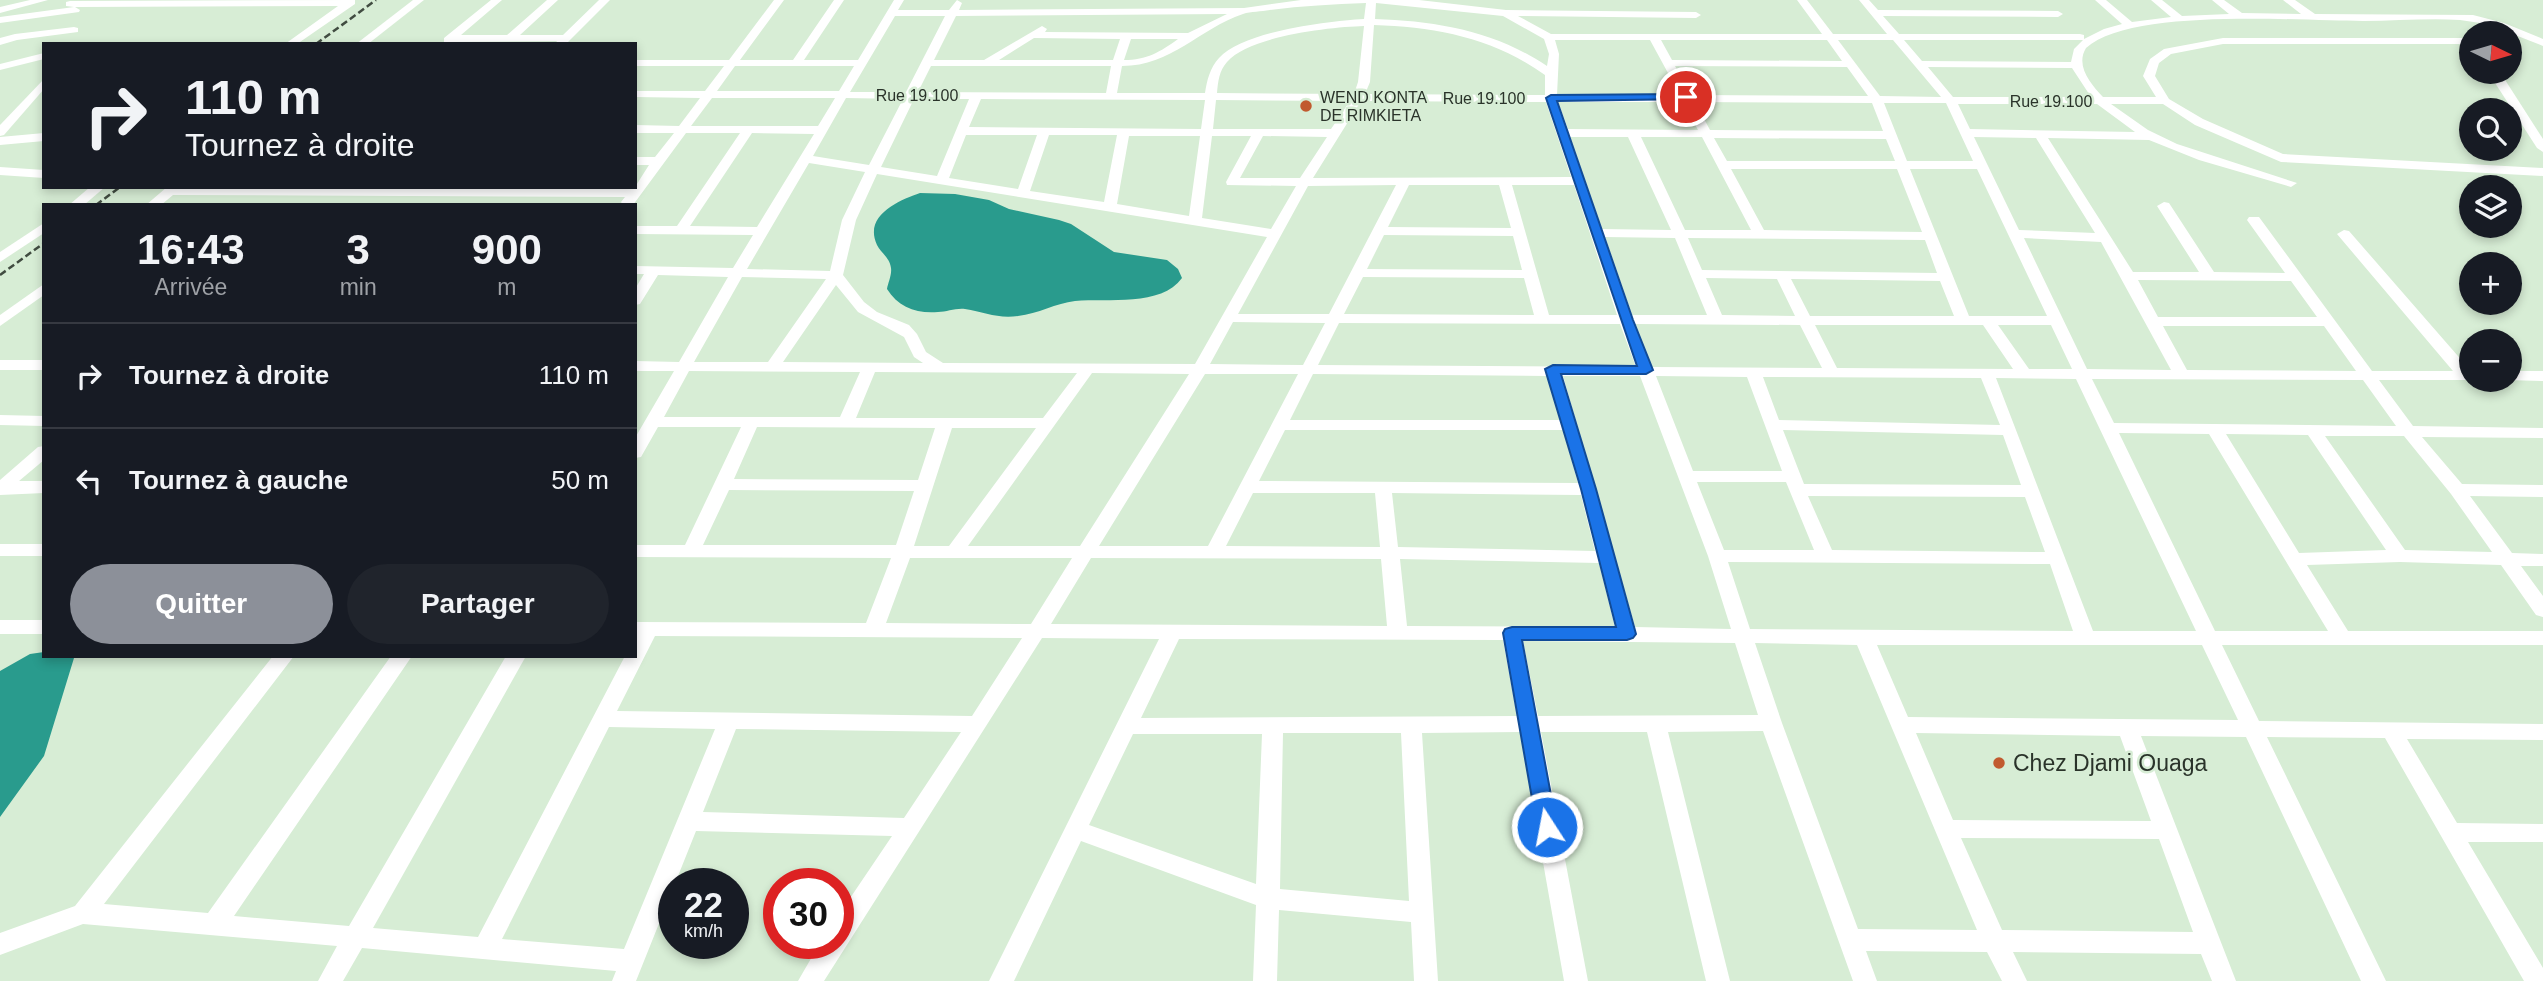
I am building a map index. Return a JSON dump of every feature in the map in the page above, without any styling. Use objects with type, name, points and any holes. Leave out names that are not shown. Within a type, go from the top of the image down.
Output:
[{"type":"street","points":[[0,10],[43,0]]},
{"type":"street","points":[[153,5],[180,0]]},
{"type":"street","points":[[364,42],[419,0]]},
{"type":"street","points":[[447,41],[497,0]]},
{"type":"street","points":[[510,38],[553,0]]},
{"type":"street","points":[[447,41],[510,38],[563,41],[605,0]]},
{"type":"street","points":[[154,203],[172,189],[487,190],[630,199],[779,0]]},
{"type":"street","points":[[796,63],[839,0]]},
{"type":"street","points":[[637,450],[761,231],[899,0]]},
{"type":"street","points":[[773,366],[836,275],[849,220],[872,169],[929,63],[959,0]]},
{"type":"street","points":[[1010,11],[1015,0]]},
{"type":"street","points":[[891,13],[1248,7],[1308,1],[1371,0],[1433,2],[1501,13],[1696,15]]},
{"type":"street","points":[[854,912],[978,724],[1200,369],[1304,182],[1358,97],[1364,82],[1371,0]]},
{"type":"street","points":[[1494,0],[1501,13],[1549,37],[1831,35],[2082,39],[2130,26],[2179,18],[2314,18],[2389,13],[2480,19],[2543,43]]},
{"type":"street","points":[[1630,0],[1636,14]]},
{"type":"street","points":[[1687,0],[1707,35]]},
{"type":"street","points":[[1802,0],[1831,35],[1877,100],[1963,321]]},
{"type":"street","points":[[1864,0],[1922,64],[1950,100],[2374,981]]},
{"type":"street","points":[[1924,0],[1936,13]]},
{"type":"street","points":[[1986,0],[1998,13]]},
{"type":"street","points":[[2042,0],[2082,39]]},
{"type":"street","points":[[2100,0],[2130,26]]},
{"type":"street","points":[[2157,0],[2179,18]]},
{"type":"street","points":[[2217,0],[2274,41]]},
{"type":"street","points":[[2288,0],[2314,18]]},
{"type":"street","points":[[2445,0],[2460,21]]},
{"type":"street","points":[[0,20],[72,5],[351,1]]},
{"type":"street","points":[[293,42],[351,1]]},
{"type":"street","points":[[67,42],[74,30],[72,5]]},
{"type":"street","points":[[929,63],[1116,65],[1152,60],[1190,36],[1248,7]]},
{"type":"street","points":[[986,63],[1068,11]]},
{"type":"street","points":[[1875,13],[2058,14]]},
{"type":"street","points":[[1505,26],[1517,19]]},
{"type":"street","points":[[1195,221],[1213,79],[1221,62],[1242,47],[1304,29],[1369,24],[1437,29],[1483,38],[1508,47],[1551,74]]},
{"type":"street","points":[[0,42],[15,37],[74,30]]},
{"type":"street","points":[[1483,38],[1494,32]]},
{"type":"street","points":[[1033,35],[1190,36]]},
{"type":"street","points":[[1653,35],[1759,233]]},
{"type":"street","points":[[1111,96],[1116,65],[1127,36]]},
{"type":"street","points":[[1549,37],[1554,54],[1551,98],[1626,320],[1717,556],[1772,723],[1865,981]]},
{"type":"street","points":[[2082,39],[2075,65],[2098,101],[2150,136],[2226,165],[2291,183]]},
{"type":"street","points":[[2459,39],[2223,41],[2168,51],[2154,61],[2149,76],[2154,88],[2165,101],[2209,127],[2281,158],[2543,172]]},
{"type":"street","points":[[0,67],[42,56]]},
{"type":"street","points":[[637,63],[860,64]]},
{"type":"street","points":[[1668,63],[1851,64]]},
{"type":"street","points":[[1922,64],[2075,65]]},
{"type":"street","points":[[0,132],[42,84]]},
{"type":"street","points":[[2502,84],[2543,148]]},
{"type":"street","name":"Rue 19.100","points":[[637,94],[2165,101]]},
{"type":"street","points":[[942,180],[976,96]]},
{"type":"street","points":[[637,129],[821,130]]},
{"type":"street","points":[[681,230],[749,130]]},
{"type":"street","points":[[962,131],[1335,133]]},
{"type":"street","points":[[1023,193],[1044,131]]},
{"type":"street","points":[[1110,207],[1124,132]]},
{"type":"street","points":[[1259,132],[1232,182],[1580,181]]},
{"type":"street","points":[[1967,133],[2150,136]]},
{"type":"street","points":[[1564,134],[1891,135]]},
{"type":"street","points":[[1633,134],[1680,233],[1716,319]]},
{"type":"street","points":[[2041,136],[2129,276],[2181,373]]},
{"type":"street","points":[[0,141],[42,137]]},
{"type":"street","points":[[804,159],[1276,234]]},
{"type":"street","points":[[637,161],[657,161]]},
{"type":"street","points":[[1724,166],[1982,165]]},
{"type":"street","points":[[0,171],[42,174]]},
{"type":"street","points":[[1504,182],[1543,320]]},
{"type":"street","points":[[1214,552],[1404,183]]},
{"type":"street","points":[[78,203],[96,189]]},
{"type":"street","points":[[246,203],[263,189]]},
{"type":"street","points":[[321,203],[336,189]]},
{"type":"street","points":[[474,203],[487,190]]},
{"type":"street","points":[[548,203],[556,193]]},
{"type":"street","points":[[2164,206],[2209,276]]},
{"type":"street","points":[[2254,220],[2407,430],[2457,490],[2543,610]]},
{"type":"street","points":[[0,258],[42,228]]},
{"type":"street","points":[[637,230],[761,231]]},
{"type":"street","points":[[1379,231],[1518,232]]},
{"type":"street","points":[[1598,233],[1931,236]]},
{"type":"street","points":[[2015,234],[2105,238]]},
{"type":"street","points":[[2344,234],[2459,365]]},
{"type":"street","points":[[637,270],[836,275],[864,311],[908,330],[915,340],[919,354],[941,366]]},
{"type":"street","points":[[637,297],[654,270]]},
{"type":"street","points":[[1360,273],[1530,274]]},
{"type":"street","points":[[1697,274],[1944,277]]},
{"type":"street","points":[[1782,275],[1831,371]]},
{"type":"street","points":[[2129,276],[2296,277]]},
{"type":"street","points":[[0,321],[42,290]]},
{"type":"street","points":[[1228,318],[2056,321]]},
{"type":"street","points":[[1989,321],[2023,372]]},
{"type":"street","points":[[2155,321],[2328,322]]},
{"type":"street","points":[[0,365],[42,365]]},
{"type":"street","points":[[637,366],[2459,376]]},
{"type":"street","points":[[846,423],[870,366]]},
{"type":"street","points":[[954,552],[1089,367]]},
{"type":"street","points":[[1553,369],[1627,634]]},
{"type":"street","points":[[1753,371],[1825,557]]},
{"type":"street","points":[[1986,372],[2010,430],[2085,636]]},
{"type":"street","points":[[2522,376],[2543,376]]},
{"type":"street","points":[[0,420],[42,421]]},
{"type":"street","points":[[653,422],[1046,423]]},
{"type":"street","points":[[691,551],[751,423]]},
{"type":"street","points":[[873,631],[903,552],[945,423]]},
{"type":"street","points":[[1279,425],[1570,425]]},
{"type":"street","points":[[1773,425],[2010,430]]},
{"type":"street","points":[[2110,428],[2543,433]]},
{"type":"street","points":[[2214,429],[2342,637]]},
{"type":"street","points":[[2313,430],[2400,556]]},
{"type":"street","points":[[1,488],[42,453]]},
{"type":"street","points":[[1687,476],[1795,484],[2032,491]]},
{"type":"street","points":[[721,484],[924,486]]},
{"type":"street","points":[[1,488],[42,487]]},
{"type":"street","points":[[1249,487],[1588,489]]},
{"type":"street","points":[[1383,487],[1398,634]]},
{"type":"street","points":[[2457,490],[2543,491]]},
{"type":"street","points":[[0,550],[42,548]]},
{"type":"street","points":[[637,551],[1390,553],[1606,557]]},
{"type":"street","points":[[1717,556],[2056,558]]},
{"type":"street","points":[[2296,559],[2400,556],[2543,560]]},
{"type":"street","points":[[0,626],[42,627]]},
{"type":"street","points":[[642,629],[1512,633],[1864,638],[2543,638]]},
{"type":"street","points":[[1001,981],[1172,632]]},
{"type":"street","points":[[1512,633],[1576,981]]},
{"type":"street","points":[[1864,638],[1995,943],[2015,981]]},
{"type":"street","points":[[83,913],[282,658]]},
{"type":"street","points":[[214,924],[401,658]]},
{"type":"street","points":[[330,981],[515,658]]},
{"type":"street","points":[[485,948],[604,719],[630,658]]},
{"type":"street","points":[[604,719],[978,724]]},
{"type":"street","points":[[0,944],[83,913],[485,948],[627,971],[728,722]]},
{"type":"street","points":[[1126,726],[1772,723]]},
{"type":"street","points":[[1411,724],[1426,981]]},
{"type":"street","points":[[1265,981],[1273,725]]},
{"type":"street","points":[[1656,725],[1718,981]]},
{"type":"street","points":[[1902,725],[2543,733]]},
{"type":"street","points":[[2127,727],[2224,981]]},
{"type":"street","points":[[2392,731],[2536,981]]},
{"type":"street","points":[[687,821],[908,827]]},
{"type":"street","points":[[1946,829],[2167,830]]},
{"type":"street","points":[[1076,830],[1266,898],[1421,913]]},
{"type":"street","points":[[2451,832],[2543,833]]},
{"type":"street","points":[[1850,940],[2209,943]]},
{"type":"street","points":[[810,981],[824,959]]},
{"type":"water","points":[[920,193],[955,194],[989,200],[1009,209],[1059,220],[1071,224],[1114,252],[1167,260],[1178,269],[1182,278],[1173,287],[1148,297],[1075,301],[1011,317],[965,309],[941,312],[916,310],[902,305],[887,289],[890,264],[877,245],[874,234],[879,217],[886,210]]},
{"type":"water","points":[[42,652],[42,658],[74,658],[44,756],[0,817],[0,671],[30,654]]},
{"type":"railway","points":[[319,42],[376,0]]},
{"type":"railway","points":[[99,203],[117,189]]},
{"type":"railway","points":[[0,275],[42,244]]},
{"type":"place","name":"WEND KONTA DE RIMKIETA","points":[[1306,106]]},
{"type":"place","name":"Chez Djami Ouaga","points":[[1999,763]]},
{"type":"route","points":[[1547,827],[1512,633],[1627,634],[1553,369],[1646,370],[1626,320],[1551,98],[1686,97]]}]
